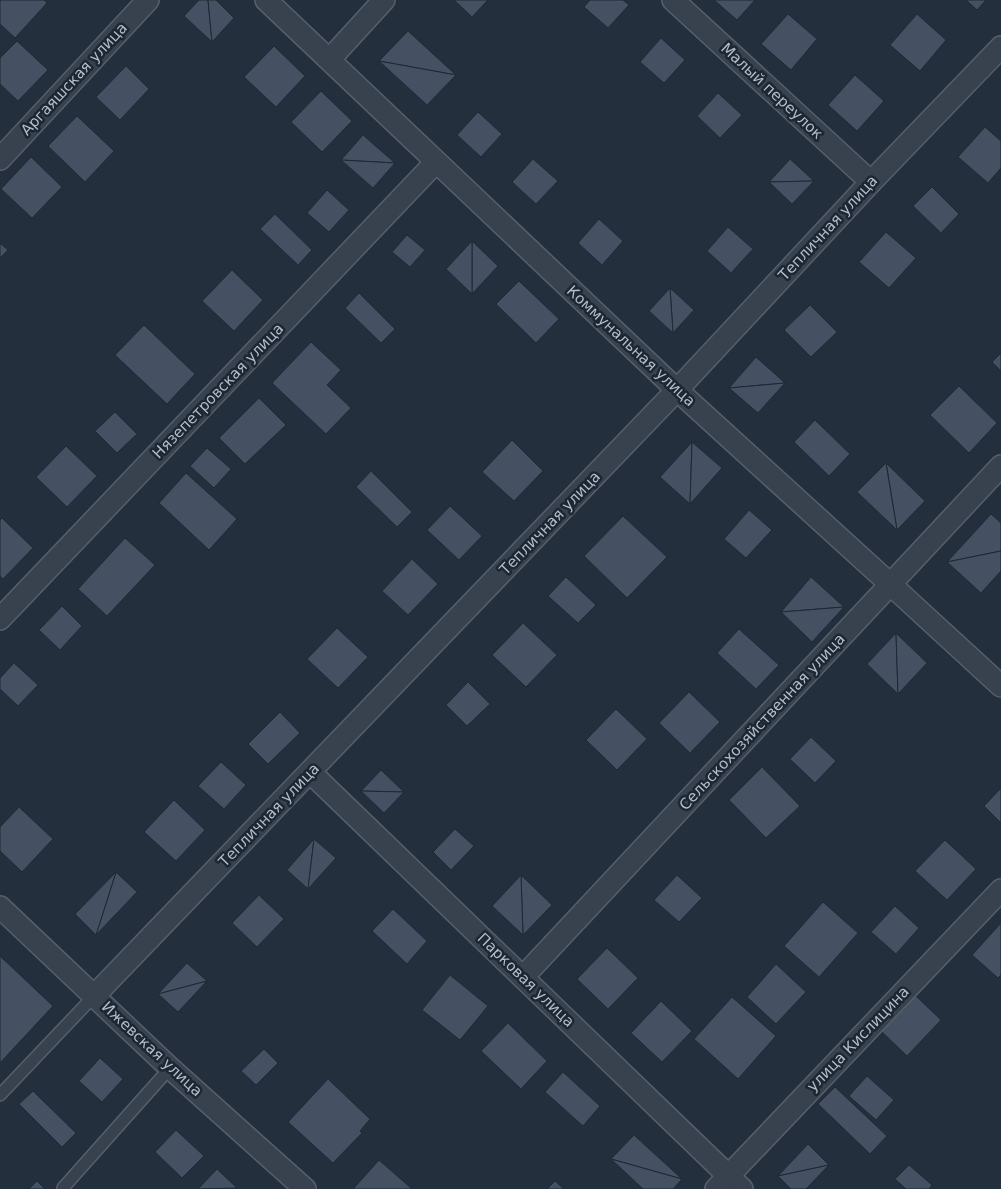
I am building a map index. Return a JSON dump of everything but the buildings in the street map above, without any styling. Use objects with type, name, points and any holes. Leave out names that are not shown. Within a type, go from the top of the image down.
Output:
[{"type":"street","name":"Аргаяшская улица","points":[[0,159],[148,0]]},
{"type":"street","name":"Коммунальная улица","points":[[266,0],[677,390],[1001,686]]},
{"type":"street","points":[[330,59],[384,0]]},
{"type":"street","name":"Малый переулок","points":[[673,0],[870,182]]},
{"type":"street","name":"Тепличная улица","points":[[95,996],[677,390],[870,182],[1001,47]]},
{"type":"street","name":"Нязепетровская улица","points":[[0,619],[436,162]]},
{"type":"street","name":"Сельскохозяйственная улица","points":[[523,977],[1001,466]]},
{"type":"street","name":"Парковая улица","points":[[310,772],[523,977],[729,1185]]},
{"type":"street","name":"улица Кислицина","points":[[729,1185],[1001,890]]},
{"type":"street","name":"Ижевская улица","points":[[0,907],[170,1068],[305,1189]]},
{"type":"lane","points":[[0,1095],[95,996]]},
{"type":"lane","points":[[63,1188],[170,1068]]}]
